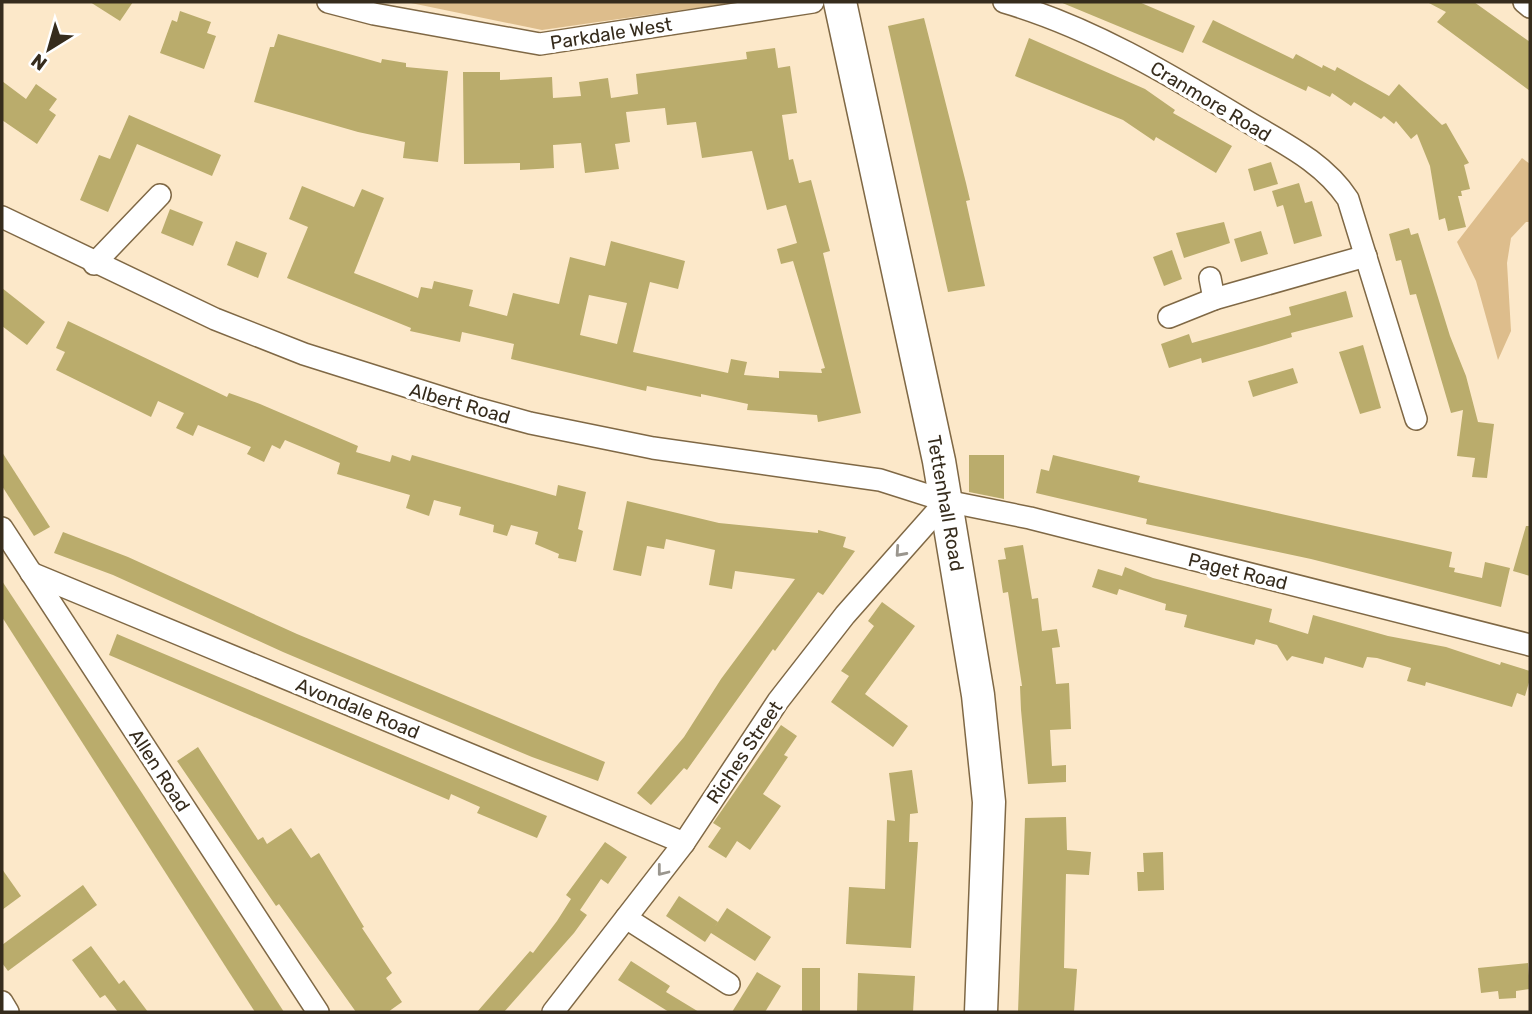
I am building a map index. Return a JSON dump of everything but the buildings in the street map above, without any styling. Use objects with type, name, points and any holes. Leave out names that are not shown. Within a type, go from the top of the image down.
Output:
[{"type":"highway","name":"Tettenhall Road","points":[[839,2],[946,501],[978,695],[989,802],[981,1012]]},
{"type":"street","name":"Parkdale West","points":[[328,2],[374,14],[540,44],[813,2]]},
{"type":"street","name":"Cranmore Road","points":[[1004,2],[1048,14],[1161,69],[1324,169],[1348,199],[1416,419]]},
{"type":"street","points":[[1524,2],[1530,7]]},
{"type":"street","points":[[94,264],[160,195]]},
{"type":"street","name":"Albert Road","points":[[3,219],[215,320],[304,354],[483,410],[530,423],[653,447],[880,480],[946,501]]},
{"type":"street","points":[[1169,317],[1214,299],[1366,256]]},
{"type":"street","points":[[1210,278],[1214,299]]},
{"type":"street","name":"Paget Road","points":[[946,501],[1030,518],[1530,645]]},
{"type":"street","name":"Riches Street","points":[[553,1012],[684,843],[778,701],[845,615],[946,501]]},
{"type":"street","name":"Allen Road","points":[[2,528],[318,1012]]},
{"type":"street","name":"Avondale Road","points":[[31,573],[684,843]]},
{"type":"street","points":[[626,918],[729,984]]},
{"type":"street","points":[[2,1002],[8,1012]]},
{"type":"shaded area","points":[[406,2],[738,2],[542,30]]},
{"type":"shaded area","points":[[1522,158],[1530,164],[1530,222],[1526,222],[1511,238],[1507,263],[1511,331],[1498,360],[1476,281],[1457,242]]}]
